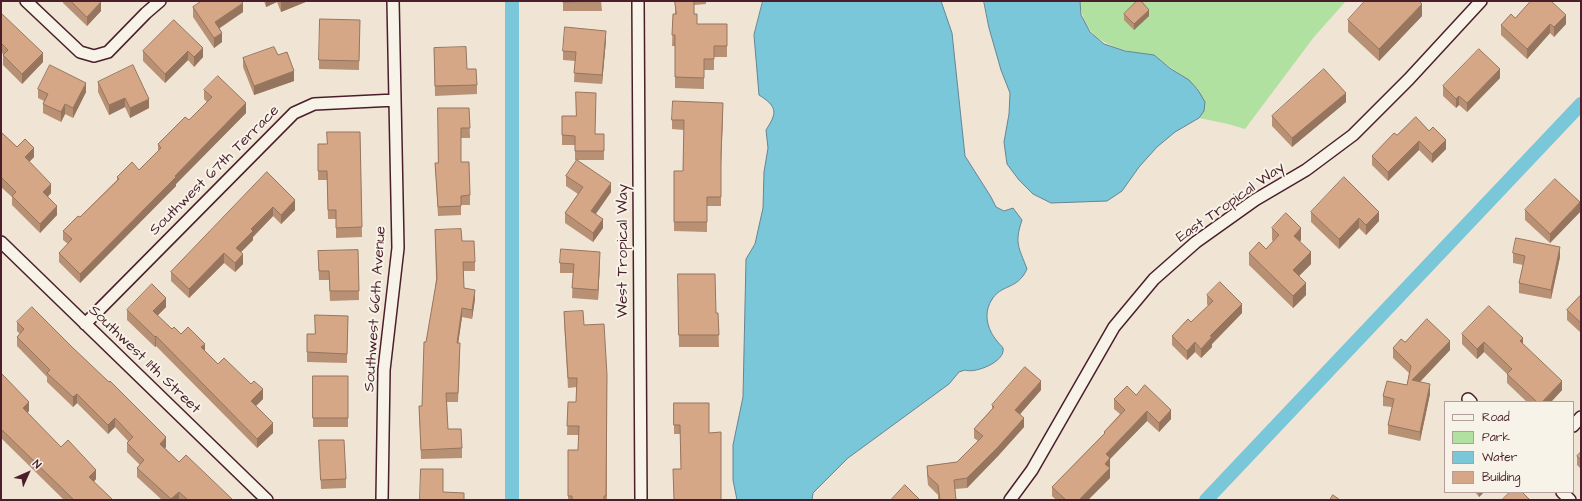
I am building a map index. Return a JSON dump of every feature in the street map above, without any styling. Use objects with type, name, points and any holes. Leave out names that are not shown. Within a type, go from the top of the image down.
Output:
[{"type":"street","points":[[26,1],[80,52],[94,56],[108,52],[146,13],[160,1]]},
{"type":"street","name":"Southwest 66th Avenue","points":[[382,500],[384,370],[398,248],[393,1]]},
{"type":"street","name":"West Tropical Way","points":[[638,1],[641,500]]},
{"type":"street","name":"East Tropical Way","points":[[1010,500],[1032,470],[1114,327],[1154,279],[1196,242],[1255,200],[1306,170],[1353,135],[1481,1]]},
{"type":"street","name":"Southwest 67th Terrace","points":[[85,324],[294,113],[314,104],[395,100]]},
{"type":"street","name":"Southwest 11th Street","points":[[1,242],[267,500]]},
{"type":"street","points":[[1574,425],[1581,417]]},
{"type":"green space","points":[[1080,1],[1346,1],[1314,37],[1245,129],[1199,118],[1204,111],[1199,90],[1153,55],[1138,53],[1116,47],[1098,38],[1086,23],[1082,13]]},
{"type":"water","points":[[763,1],[941,1],[952,33],[965,156],[996,207],[1004,211],[1013,208],[1022,220],[1018,235],[1018,245],[1027,269],[1019,281],[995,295],[987,312],[991,332],[1003,348],[1003,353],[1000,358],[988,366],[975,370],[965,370],[959,372],[949,384],[848,458],[813,493],[812,500],[737,500],[733,480],[733,445],[743,397],[746,259],[755,244],[763,208],[764,172],[768,148],[766,130],[774,115],[774,111],[770,103],[759,95],[754,35]]},
{"type":"water","points":[[984,1],[1080,1],[1081,15],[1090,32],[1104,44],[1125,51],[1154,55],[1171,69],[1189,80],[1198,90],[1205,102],[1204,111],[1199,118],[1175,132],[1157,147],[1139,167],[1122,191],[1107,201],[1051,203],[1033,194],[1019,180],[1007,164],[1004,142],[1009,114],[1010,93],[1001,70],[989,28]]},
{"type":"building","points":[[71,1],[100,1],[101,2],[87,17]]},
{"type":"building","points":[[202,1],[241,1],[243,3],[215,22],[222,33],[214,38],[193,7]]},
{"type":"building","points":[[563,1],[602,1],[563,2]]},
{"type":"building","points":[[675,1],[694,1],[694,14],[697,14],[697,24],[727,24],[727,46],[714,46],[714,59],[704,59],[704,78],[675,77],[675,35],[672,35],[673,14],[676,14]]},
{"type":"building","points":[[1137,1],[1141,1],[1149,10],[1134,24],[1124,14]]},
{"type":"building","points":[[1365,1],[1419,1],[1422,4],[1379,49],[1348,20]]},
{"type":"building","points":[[1531,1],[1551,1],[1566,15],[1554,27],[1550,24],[1527,49],[1501,25],[1511,14],[1515,18]]},
{"type":"building","points":[[1,13],[43,53],[22,74],[3,55],[8,50],[1,43]]},
{"type":"building","points":[[320,19],[360,20],[359,61],[319,60]]},
{"type":"building","points":[[174,20],[203,48],[194,57],[188,51],[165,74],[143,51]]},
{"type":"building","points":[[565,27],[606,31],[602,75],[574,73],[576,52],[563,51]]},
{"type":"building","points":[[274,47],[278,55],[287,52],[294,71],[254,86],[243,58]]},
{"type":"building","points":[[466,47],[467,69],[476,69],[477,85],[435,86],[434,48]]},
{"type":"building","points":[[1479,49],[1500,69],[1467,103],[1459,96],[1456,99],[1443,86]]},
{"type":"building","points":[[50,65],[86,83],[73,108],[65,104],[61,112],[43,104],[48,94],[38,89]]},
{"type":"building","points":[[133,65],[149,99],[130,108],[125,98],[109,105],[98,82]]},
{"type":"building","points":[[1324,69],[1346,93],[1292,138],[1272,116]]},
{"type":"building","points":[[218,76],[246,103],[175,176],[176,177],[80,274],[59,253],[72,239],[63,231],[78,216],[80,217],[119,179],[117,177],[132,162],[139,170],[161,148],[158,144],[185,117],[189,120],[212,97],[204,90]]},
{"type":"building","points":[[576,92],[596,93],[595,134],[604,134],[604,151],[575,151],[575,136],[562,135],[562,116],[576,116]]},
{"type":"building","points":[[673,101],[723,103],[721,197],[707,197],[707,222],[674,222],[674,171],[683,171],[684,120],[672,120]]},
{"type":"building","points":[[438,108],[469,108],[470,128],[461,128],[461,162],[469,162],[470,195],[461,196],[461,206],[438,207],[435,163],[438,163]]},
{"type":"building","points":[[1416,117],[1429,131],[1433,127],[1446,140],[1432,154],[1419,141],[1388,172],[1372,156],[1394,133],[1397,135]]},
{"type":"building","points":[[1,132],[17,147],[25,139],[34,148],[25,157],[51,184],[43,192],[57,206],[40,224],[12,196],[16,192],[1,177]]},
{"type":"building","points":[[327,132],[360,132],[362,227],[336,228],[336,210],[328,210],[327,171],[318,171],[318,144],[327,144]]},
{"type":"building","points":[[577,160],[611,183],[591,211],[603,219],[593,233],[565,213],[583,187],[566,176]]},
{"type":"building","points":[[267,172],[295,200],[281,215],[273,207],[251,229],[253,231],[236,248],[243,254],[235,263],[224,253],[189,289],[171,272]]},
{"type":"building","points":[[1344,177],[1379,212],[1366,225],[1359,218],[1339,239],[1311,212]]},
{"type":"building","points":[[1555,179],[1580,202],[1550,234],[1525,210]]},
{"type":"building","points":[[1286,213],[1301,228],[1294,236],[1311,252],[1293,270],[1306,283],[1293,296],[1249,253],[1259,242],[1266,249],[1279,235],[1272,228]]},
{"type":"building","points":[[461,229],[462,241],[474,241],[475,262],[463,262],[464,288],[475,290],[472,310],[462,308],[457,343],[460,343],[458,393],[446,393],[448,429],[461,429],[462,448],[421,450],[419,406],[422,406],[424,342],[426,342],[437,278],[435,230]]},
{"type":"building","points":[[1516,238],[1560,247],[1551,290],[1519,283],[1525,256],[1513,253]]},
{"type":"building","points":[[561,249],[600,252],[598,290],[572,288],[574,264],[560,263]]},
{"type":"building","points":[[358,250],[359,291],[330,291],[329,271],[319,271],[318,251]]},
{"type":"building","points":[[678,274],[715,274],[716,313],[718,313],[719,335],[679,335]]},
{"type":"building","points":[[1220,282],[1242,304],[1210,336],[1212,337],[1201,349],[1195,342],[1187,351],[1172,336],[1188,319],[1191,322],[1213,301],[1207,295]]},
{"type":"building","points":[[152,284],[166,298],[153,311],[172,329],[174,327],[181,334],[188,327],[205,344],[201,347],[218,364],[224,358],[251,384],[254,381],[263,389],[251,401],[273,423],[257,439],[156,336],[155,337],[127,310]]},
{"type":"building","points":[[1581,295],[1581,323],[1567,310]]},
{"type":"building","points":[[1489,306],[1523,338],[1520,341],[1562,381],[1543,401],[1536,401],[1507,374],[1512,369],[1484,342],[1477,349],[1462,334]]},
{"type":"building","points":[[32,307],[166,437],[160,444],[179,462],[186,455],[233,500],[188,500],[179,492],[171,499],[137,468],[144,460],[127,443],[133,437],[115,418],[108,425],[77,394],[73,397],[47,373],[50,370],[17,337],[24,329],[17,322]]},
{"type":"building","points":[[583,311],[584,325],[604,324],[607,375],[606,496],[604,496],[604,500],[572,500],[572,496],[568,496],[568,450],[578,450],[579,426],[567,426],[568,402],[576,402],[577,378],[568,378],[564,312]]},
{"type":"building","points":[[315,315],[348,316],[347,354],[307,352],[307,334],[315,334]]},
{"type":"building","points":[[1427,319],[1450,341],[1412,380],[1430,384],[1420,432],[1388,425],[1394,399],[1383,396],[1387,381],[1407,385],[1411,366],[1393,348],[1401,339],[1405,342]]},
{"type":"building","points":[[1025,367],[1041,381],[1015,410],[1024,418],[967,478],[954,480],[956,500],[940,500],[938,485],[928,476],[927,466],[957,462],[983,436],[974,429],[994,407],[992,405]]},
{"type":"building","points":[[1,373],[29,402],[23,408],[61,447],[68,440],[96,470],[89,477],[113,500],[74,500],[1,429]]},
{"type":"building","points":[[313,376],[348,376],[348,418],[313,418]]},
{"type":"building","points":[[1145,385],[1171,410],[1159,423],[1147,411],[1106,454],[1110,458],[1105,464],[1110,468],[1079,500],[1066,500],[1052,487],[1105,433],[1104,432],[1125,410],[1114,399],[1127,386],[1136,395]]},
{"type":"building","points":[[674,403],[709,403],[709,433],[721,432],[721,500],[674,500],[673,469],[681,469],[680,425],[674,425]]},
{"type":"building","points":[[319,440],[344,440],[346,479],[321,480]]},
{"type":"building","points":[[1581,452],[1581,460],[1577,456]]},
{"type":"building","points":[[421,469],[443,469],[443,492],[464,493],[464,500],[420,500]]},
{"type":"building","points":[[905,485],[920,500],[891,500]]},
{"type":"building","points":[[1509,493],[1523,493],[1530,500],[1502,500]]},
{"type":"building","points":[[1333,495],[1340,500],[1330,500]]},
{"type":"waterway","points":[[512,1],[512,500]]},
{"type":"waterway","points":[[1206,500],[1581,104]]}]
